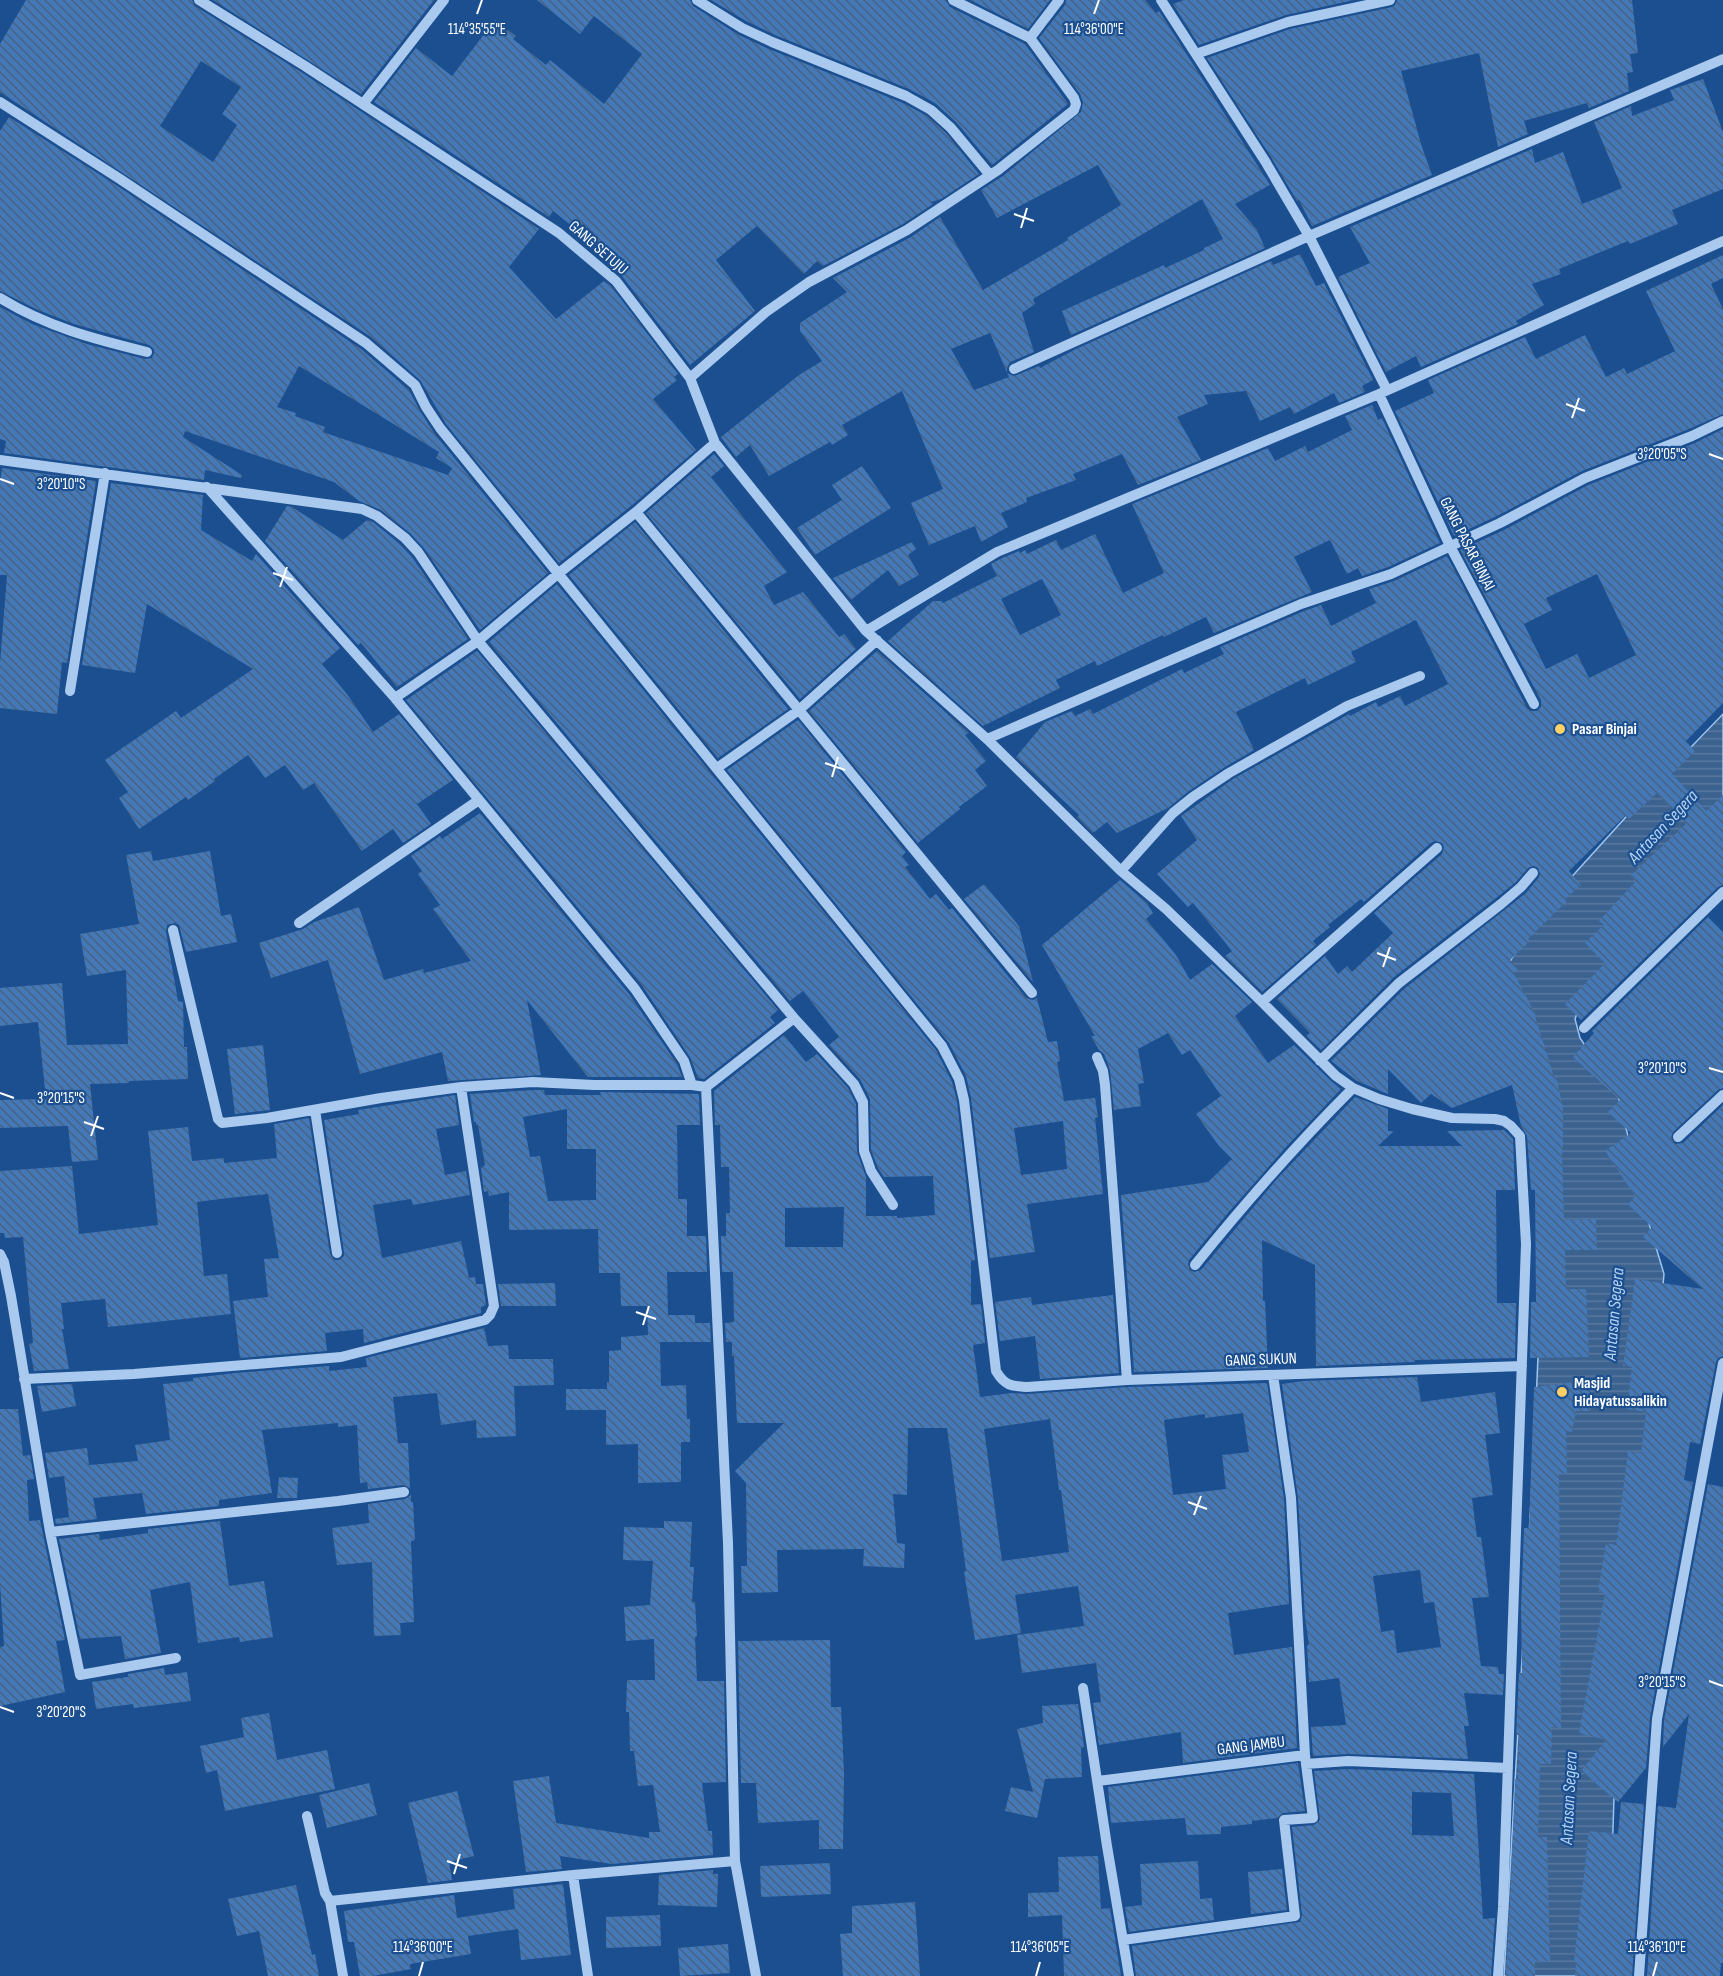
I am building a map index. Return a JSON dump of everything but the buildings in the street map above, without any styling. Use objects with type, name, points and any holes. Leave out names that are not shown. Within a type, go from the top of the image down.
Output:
[{"type":"street","name":"GANG SETUJU","points":[[199,0],[363,104],[559,233],[616,281],[690,378],[715,443],[866,632],[987,739],[1121,872],[1166,909],[1336,1076],[1353,1088],[1379,1099],[1452,1118],[1495,1119],[1511,1126],[1520,1136],[1526,1244],[1522,1366]]},
{"type":"street","points":[[363,104],[444,0]]},
{"type":"street","points":[[697,0],[742,28],[906,96],[931,110],[951,128],[990,175]]},
{"type":"street","points":[[690,378],[766,312],[800,288],[907,230],[990,175],[1074,110],[1076,106],[1074,98],[1030,38],[953,0]]},
{"type":"street","points":[[1030,38],[1059,0]]},
{"type":"street","name":"GANG PASAR BINJAI","points":[[1161,0],[1265,161],[1309,236],[1383,392],[1450,546],[1534,704]]},
{"type":"street","points":[[1196,54],[1288,22],[1390,0]]},
{"type":"street","points":[[1014,369],[1309,236],[1723,59]]},
{"type":"street","points":[[0,102],[366,343],[416,385],[426,407],[440,428],[717,768],[799,710],[877,640]]},
{"type":"street","points":[[866,632],[997,552],[1383,392],[1723,241]]},
{"type":"street","points":[[0,298],[40,320],[76,334],[147,352]]},
{"type":"street","points":[[987,739],[1301,604],[1391,574],[1500,524],[1585,478],[1723,422]]},
{"type":"street","points":[[395,698],[478,641],[636,512],[715,443]]},
{"type":"street","points":[[0,460],[362,510],[377,516],[405,538],[418,552],[478,641],[794,1018],[860,1093],[863,1102],[864,1151],[867,1162],[893,1205]]},
{"type":"street","points":[[70,691],[105,473]]},
{"type":"street","points":[[207,487],[395,698],[635,989],[684,1061],[692,1085]]},
{"type":"street","points":[[636,512],[1032,993]]},
{"type":"street","points":[[1121,872],[1173,813],[1229,773],[1347,706],[1420,676]]},
{"type":"street","name":"GANG SUKUN","points":[[717,768],[950,1058],[959,1079],[964,1100],[996,1371],[1003,1382],[1013,1386],[1027,1387],[1127,1380],[1522,1366]]},
{"type":"street","points":[[299,923],[479,800]]},
{"type":"street","points":[[1262,1002],[1437,848]]},
{"type":"street","points":[[1320,1060],[1399,983],[1501,904],[1533,873]]},
{"type":"street","points":[[1584,1028],[1723,892]]},
{"type":"street","points":[[173,930],[218,1119],[227,1124],[381,1098],[533,1082],[706,1087],[794,1018]]},
{"type":"street","points":[[1097,1058],[1103,1071],[1105,1084],[1127,1380]]},
{"type":"street","points":[[706,1087],[728,1543],[735,1861],[756,1976]]},
{"type":"street","points":[[24,1380],[134,1374],[341,1357],[485,1320],[494,1306],[461,1088]]},
{"type":"street","points":[[1195,1265],[1248,1199],[1353,1088]]},
{"type":"street","points":[[1678,1137],[1723,1095]]},
{"type":"street","points":[[315,1110],[337,1253]]},
{"type":"street","points":[[0,1254],[4,1262],[11,1296],[50,1532],[80,1675],[176,1658]]},
{"type":"street","points":[[1639,1976],[1657,1719],[1723,1363]]},
{"type":"street","points":[[1498,1976],[1503,1907],[1522,1366]]},
{"type":"street","points":[[1123,1940],[1295,1916],[1284,1820],[1313,1818],[1306,1759],[1291,1498],[1273,1375]]},
{"type":"street","points":[[50,1532],[327,1503],[404,1492]]},
{"type":"street","points":[[1083,1688],[1129,1976]]},
{"type":"street","name":"GANG JAMBU","points":[[1098,1781],[1306,1759],[1508,1768]]},
{"type":"street","points":[[308,1816],[324,1893],[330,1901],[343,1976]]},
{"type":"street","points":[[330,1901],[573,1875],[735,1861]]},
{"type":"street","points":[[573,1875],[588,1976]]},
{"type":"water","name":"Antasan Segera","points":[[1723,714],[1723,828],[1581,1003],[1575,1019],[1580,1038],[1618,1095],[1650,1227],[1664,1274],[1614,1798],[1608,1976],[1504,1976],[1534,1448],[1546,1175],[1503,974],[1522,941],[1557,893]]},
{"type":"place","name":"Pasar Binjai","points":[[1560,729]]},
{"type":"place","name":"Masjid Hidayatussalikin","points":[[1562,1392]]}]
